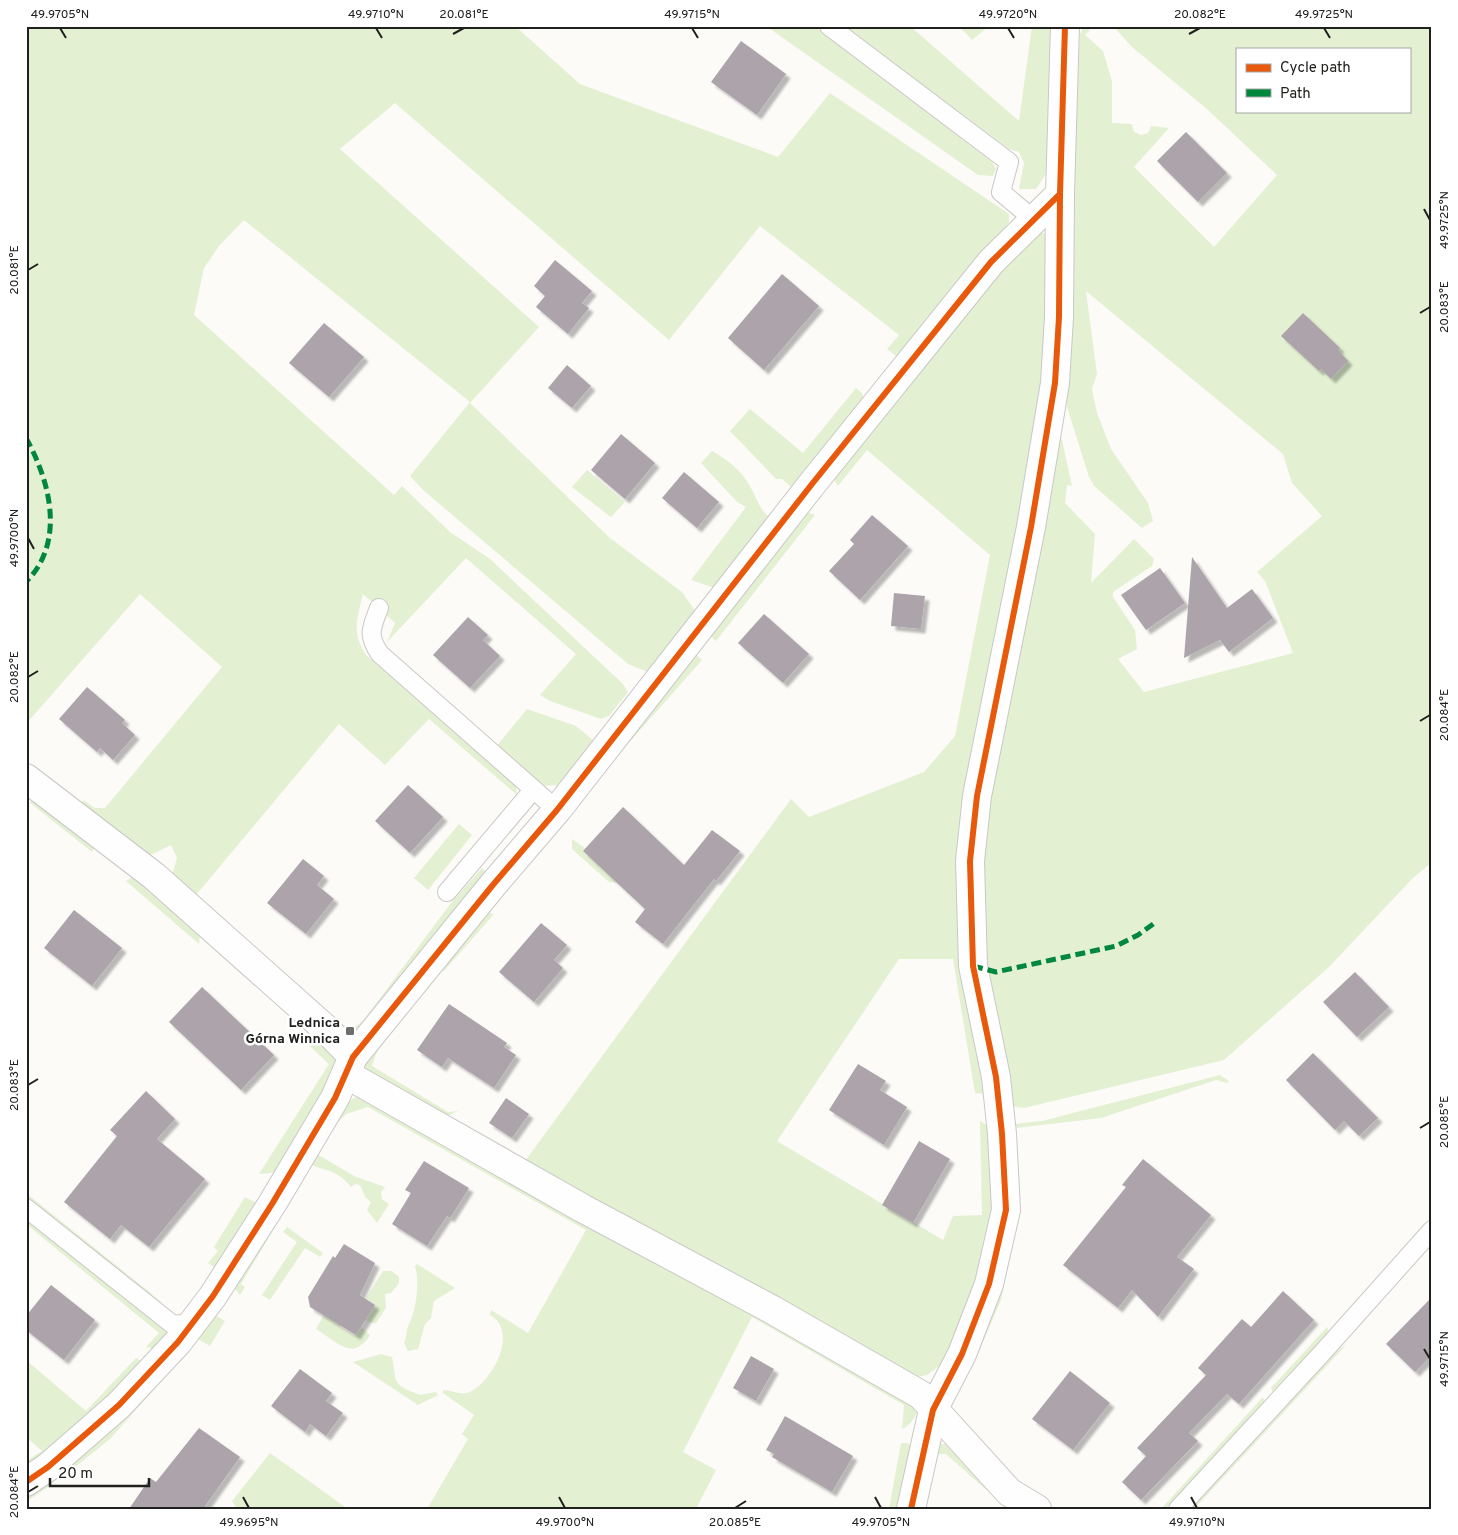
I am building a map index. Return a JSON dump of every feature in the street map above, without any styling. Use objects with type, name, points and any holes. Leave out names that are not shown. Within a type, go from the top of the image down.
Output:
[{"type":"street","points":[[911,1509],[933,1410],[962,1354],[989,1284],[1006,1210],[1002,1134],[996,1077],[974,966],[970,862],[977,796],[1031,527],[1055,383],[1059,318],[1060,194],[1065,26]]},
{"type":"street","points":[[26,1482],[48,1467],[119,1405],[191,1325],[213,1296],[272,1204],[335,1098],[349,1066],[506,869],[557,810],[818,476],[991,262],[1060,194]]},
{"type":"street","points":[[26,778],[154,876],[326,1030],[349,1066],[582,1208],[772,1309],[921,1395],[1009,1492],[1037,1509]]},
{"type":"lane","points":[[829,26],[1010,162],[1001,192],[1033,219]]},
{"type":"lane","points":[[379,608],[371,628],[371,641],[380,654],[557,810]]},
{"type":"lane","points":[[447,892],[533,790]]},
{"type":"lane","points":[[484,849],[506,869]]},
{"type":"lane","points":[[26,1208],[172,1324],[191,1325]]},
{"type":"lane","points":[[1178,1509],[1323,1352],[1432,1230]]},
{"type":"green space","points":[[26,26],[515,26],[580,84],[778,157],[830,93],[1009,214],[1009,222],[902,357],[896,356],[887,349],[899,335],[760,226],[669,340],[395,103],[340,149],[539,327],[470,403],[610,538],[682,592],[696,612],[648,672],[628,664],[423,490],[410,476],[470,402],[244,220],[219,246],[204,268],[194,315],[394,495],[402,486],[450,532],[490,559],[623,684],[628,692],[609,716],[601,719],[550,701],[540,695],[576,654],[466,558],[387,642],[395,623],[363,594],[357,619],[357,633],[367,656],[516,786],[517,795],[429,719],[385,765],[339,724],[196,895],[317,1009],[171,878],[177,858],[171,845],[149,856],[82,807],[83,800],[95,808],[105,808],[222,667],[140,594],[26,724]]},
{"type":"green space","points":[[766,26],[815,26],[992,162],[996,169],[993,176],[978,175]]},
{"type":"green space","points":[[844,26],[910,26],[1019,121],[1032,26],[1057,26],[1046,174],[1036,189],[1019,189],[1024,163],[1019,152],[1009,149]]},
{"type":"green space","points":[[959,26],[989,26],[972,40]]},
{"type":"green space","points":[[1113,26],[1432,26],[1432,862],[1412,879],[1329,967],[1224,1060],[1024,1108],[1012,1106],[987,977],[980,908],[983,840],[992,778],[1059,438],[1062,440],[1072,486],[1067,485],[1065,503],[1095,534],[1091,583],[1134,539],[1154,559],[1152,566],[1113,592],[1113,597],[1135,630],[1137,649],[1118,659],[1144,692],[1293,653],[1265,581],[1257,572],[1322,516],[1292,483],[1283,454],[1086,291],[1097,374],[1092,389],[1097,413],[1111,449],[1148,503],[1153,521],[1142,528],[1094,486],[1089,477],[1067,407],[1071,183],[1080,34],[1083,28],[1090,30],[1085,35],[1103,51],[1112,81],[1112,123],[1132,124],[1134,132],[1141,135],[1148,133],[1151,126],[1169,128],[1134,167],[1214,247],[1277,175],[1208,110],[1132,47]]},
{"type":"green space","points":[[1041,231],[1048,237],[1048,343],[964,961],[984,1094],[975,1093],[953,959],[899,959],[777,1141],[943,1240],[953,1216],[982,1215],[980,1121],[987,1125],[992,1147],[993,1209],[977,1293],[942,1364],[927,1375],[912,1378],[525,1161],[791,799],[809,817],[924,772],[955,736],[990,555],[867,450],[838,486],[831,474],[1015,245]]},
{"type":"green space","points":[[856,388],[862,393],[865,404],[793,489],[782,479],[776,479],[730,431],[750,409],[803,453]]},
{"type":"green space","points":[[712,451],[741,473],[761,507],[772,519],[715,588],[691,580],[746,507],[737,502],[701,463]]},
{"type":"green space","points":[[587,470],[625,502],[611,517],[572,487]]},
{"type":"green space","points":[[802,510],[815,515],[716,641],[709,635]]},
{"type":"green space","points":[[696,655],[702,660],[603,772]]},
{"type":"green space","points":[[527,709],[576,726],[594,741],[558,788],[555,785],[541,786],[496,747]]},
{"type":"green space","points":[[42,799],[94,847],[92,852],[29,802]]},
{"type":"green space","points":[[459,824],[472,835],[428,890],[414,878]]},
{"type":"green space","points":[[572,839],[585,848],[583,851],[617,883],[609,882],[572,849]]},
{"type":"green space","points":[[482,868],[488,874],[364,1029],[350,1036],[343,1033],[343,1027],[353,1028],[363,1021],[451,903]]},
{"type":"green space","points":[[138,874],[200,932],[199,944],[126,881]]},
{"type":"green space","points":[[484,912],[494,914],[444,971],[441,969],[424,993],[393,1028],[377,1052],[372,1066],[448,1112],[458,1111],[446,1117],[364,1070],[363,1064]]},
{"type":"green space","points":[[297,1034],[313,1034],[336,1057],[337,1068],[282,1167],[271,1173],[259,1174],[329,1064]]},
{"type":"green space","points":[[1220,1075],[1229,1081],[1227,1083],[1216,1080],[1101,1118],[1016,1128],[1016,1152],[1014,1124],[1042,1121]]},
{"type":"green space","points":[[361,1096],[909,1399],[917,1410],[914,1419],[902,1429],[904,1405],[752,1317],[683,1452],[716,1470],[696,1509],[427,1509],[468,1439],[462,1434],[474,1415],[443,1393],[443,1390],[460,1393],[470,1392],[487,1378],[494,1367],[502,1343],[502,1332],[498,1322],[490,1315],[491,1310],[528,1333],[586,1230],[368,1107],[346,1114],[335,1125],[334,1119],[343,1107],[352,1099]]},
{"type":"green space","points":[[317,1154],[354,1176],[385,1187],[381,1192],[382,1199],[389,1204],[377,1223],[367,1210],[371,1202],[365,1197],[360,1185],[355,1184],[351,1187],[337,1174],[311,1165]]},
{"type":"green space","points":[[26,1193],[163,1303],[107,1264],[26,1198]]},
{"type":"green space","points":[[245,1197],[260,1205],[219,1271],[208,1263],[218,1251],[214,1247]]},
{"type":"green space","points":[[26,1218],[168,1332],[170,1335],[159,1350],[146,1347],[159,1333],[26,1224]]},
{"type":"green space","points":[[1018,1220],[1001,1300],[977,1356],[979,1342]]},
{"type":"green space","points":[[273,1224],[275,1227],[241,1284],[245,1287],[240,1295],[231,1284]]},
{"type":"green space","points":[[287,1227],[323,1253],[320,1257],[305,1248],[270,1300],[262,1295],[297,1242],[283,1232]]},
{"type":"green space","points":[[417,1264],[455,1288],[434,1301],[431,1318],[425,1324],[418,1349],[408,1351],[404,1343],[415,1304],[417,1280],[415,1266]]},
{"type":"green space","points":[[383,1271],[392,1271],[399,1277],[399,1283],[391,1293],[385,1294],[386,1308],[376,1323],[371,1323],[365,1320],[375,1305],[366,1298]]},
{"type":"green space","points":[[215,1315],[225,1321],[210,1346],[198,1339],[111,1438],[63,1477],[62,1469]]},
{"type":"green space","points":[[324,1315],[341,1324],[340,1327],[355,1336],[361,1327],[370,1335],[364,1343],[357,1347],[344,1347],[316,1329]]},
{"type":"green space","points":[[1327,1327],[1329,1332],[1273,1393],[1271,1388]]},
{"type":"green space","points":[[1347,1344],[1194,1509],[1188,1509],[1339,1349]]},
{"type":"green space","points":[[381,1354],[392,1357],[395,1378],[404,1388],[420,1395],[436,1392],[438,1395],[418,1405],[353,1362]]},
{"type":"green space","points":[[136,1358],[142,1361],[143,1369],[26,1472],[26,1461],[42,1451],[26,1437],[26,1360],[86,1411]]},
{"type":"green space","points":[[1263,1397],[1265,1402],[1166,1509],[1161,1509]]},
{"type":"green space","points":[[901,1443],[908,1443],[913,1449],[901,1509],[889,1509]]},
{"type":"green space","points":[[939,1444],[945,1444],[983,1483],[1016,1509],[984,1488],[946,1454],[934,1454]]},
{"type":"green space","points":[[270,1453],[348,1509],[237,1509],[232,1501]]},
{"type":"green space","points":[[49,1482],[54,1483],[26,1502],[26,1492]]},
{"type":"building","points":[[741,41],[786,74],[757,115],[711,82]]},
{"type":"building","points":[[1186,132],[1227,173],[1198,202],[1157,161]]},
{"type":"building","points":[[555,260],[592,291],[582,303],[589,308],[568,334],[536,307],[545,296],[534,286]]},
{"type":"building","points":[[782,274],[819,306],[764,370],[728,338]]},
{"type":"building","points":[[1303,313],[1340,348],[1338,350],[1348,361],[1331,379],[1321,369],[1319,371],[1281,336]]},
{"type":"building","points":[[324,323],[364,357],[329,397],[289,363]]},
{"type":"building","points":[[567,365],[591,386],[572,408],[548,388]]},
{"type":"building","points":[[621,434],[655,463],[625,499],[591,470]]},
{"type":"building","points":[[684,472],[719,502],[697,528],[662,498]]},
{"type":"building","points":[[872,515],[908,546],[860,600],[829,571],[854,544],[850,540]]},
{"type":"building","points":[[1192,557],[1227,608],[1252,589],[1273,618],[1229,652],[1220,640],[1184,658]]},
{"type":"building","points":[[1160,568],[1185,603],[1146,630],[1121,595]]},
{"type":"building","points":[[894,593],[925,596],[921,629],[891,626]]},
{"type":"building","points":[[764,614],[809,654],[783,683],[738,643]]},
{"type":"building","points":[[468,617],[488,635],[483,640],[500,656],[470,688],[433,655]]},
{"type":"building","points":[[87,687],[125,720],[122,723],[135,735],[113,760],[100,748],[97,752],[59,719]]},
{"type":"building","points":[[408,785],[443,817],[410,853],[375,821]]},
{"type":"building","points":[[623,807],[684,865],[712,830],[740,851],[716,881],[714,879],[663,944],[635,922],[645,909],[583,851]]},
{"type":"building","points":[[303,859],[324,876],[317,885],[334,899],[306,934],[267,903]]},
{"type":"building","points":[[74,910],[122,948],[92,986],[44,948]]},
{"type":"building","points":[[541,923],[567,945],[554,960],[563,968],[534,1002],[499,972]]},
{"type":"building","points":[[1355,972],[1389,1007],[1357,1037],[1323,1002]]},
{"type":"building","points":[[202,987],[274,1055],[241,1090],[169,1022]]},
{"type":"building","points":[[449,1004],[507,1043],[504,1047],[516,1055],[494,1088],[448,1058],[442,1067],[417,1050]]},
{"type":"building","points":[[1313,1053],[1378,1118],[1359,1136],[1344,1121],[1335,1130],[1286,1080]]},
{"type":"building","points":[[858,1064],[886,1081],[880,1090],[907,1107],[884,1145],[829,1110]]},
{"type":"building","points":[[146,1091],[175,1119],[157,1139],[205,1179],[149,1247],[121,1225],[110,1239],[64,1202],[117,1136],[110,1130]]},
{"type":"building","points":[[506,1098],[529,1114],[512,1138],[489,1123]]},
{"type":"building","points":[[919,1141],[950,1159],[913,1223],[882,1205]]},
{"type":"building","points":[[1143,1159],[1211,1215],[1177,1257],[1194,1269],[1158,1317],[1132,1290],[1118,1308],[1063,1265],[1126,1187],[1122,1185]]},
{"type":"building","points":[[424,1161],[469,1188],[450,1218],[447,1216],[427,1246],[392,1224],[411,1193],[405,1190]]},
{"type":"building","points":[[344,1244],[375,1263],[360,1295],[375,1305],[356,1335],[310,1307],[308,1297],[333,1256],[335,1258]]},
{"type":"building","points":[[51,1285],[95,1320],[64,1360],[26,1330],[26,1316]]},
{"type":"building","points":[[1283,1291],[1314,1320],[1239,1404],[1227,1394],[1189,1433],[1198,1441],[1141,1500],[1122,1482],[1146,1456],[1137,1448],[1206,1375],[1198,1368],[1242,1319],[1251,1327]]},
{"type":"building","points":[[1432,1297],[1432,1355],[1415,1372],[1386,1344]]},
{"type":"building","points":[[751,1356],[774,1369],[756,1401],[733,1388]]},
{"type":"building","points":[[300,1369],[332,1393],[326,1401],[343,1413],[326,1436],[310,1424],[305,1432],[271,1406]]},
{"type":"building","points":[[1070,1371],[1110,1403],[1073,1450],[1032,1419]]},
{"type":"building","points":[[785,1416],[853,1456],[832,1492],[772,1457],[774,1454],[766,1450]]},
{"type":"building","points":[[199,1428],[240,1457],[203,1509],[129,1509],[150,1478],[156,1482]]},
{"type":"marked path","points":[[26,438],[42,473],[50,511],[50,530],[46,549],[38,566],[26,582]]},
{"type":"marked path","points":[[973,966],[996,972],[1116,946],[1138,935],[1156,922]]},
{"type":"cycle path","points":[[911,1509],[933,1410],[962,1354],[989,1284],[1006,1210],[1002,1134],[996,1077],[973,966],[970,861],[977,796],[1031,527],[1055,383],[1059,317],[1060,194],[1065,26]]},
{"type":"cycle path","points":[[26,1482],[48,1467],[119,1405],[178,1342],[213,1296],[272,1204],[335,1098],[353,1057],[492,886],[557,810],[812,484],[991,262],[1060,194]]},
{"type":"place","name":"Lednica Górna Winnica","points":[[350,1031]]}]
